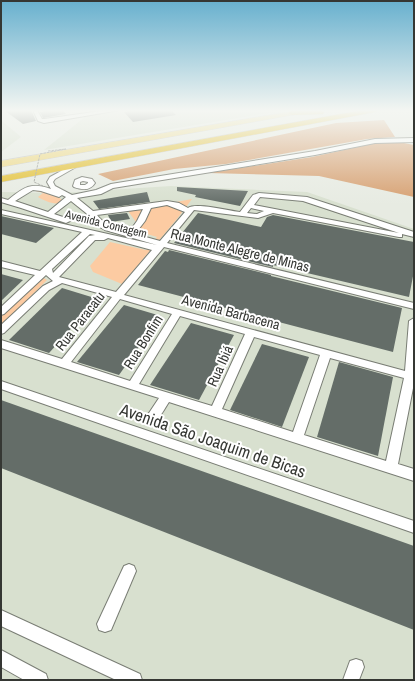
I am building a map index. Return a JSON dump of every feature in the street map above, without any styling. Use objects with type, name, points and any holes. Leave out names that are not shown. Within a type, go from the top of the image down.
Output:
[{"type":"highway","points":[[1,174],[176,142]]},
{"type":"highway","points":[[1,179],[202,142]]},
{"type":"main road","points":[[1,164],[122,142]]},
{"type":"street","points":[[49,215],[70,198],[98,192],[111,186],[315,153],[371,142]]},
{"type":"street","points":[[70,198],[52,187],[50,182],[52,178],[74,166]]},
{"type":"street","points":[[92,183],[103,183],[111,186]]},
{"type":"street","points":[[10,202],[27,189],[33,187],[70,198]]},
{"type":"street","points":[[242,215],[259,196],[304,199],[414,235]]},
{"type":"street","name":"Rua Monte Alegre de Minas","points":[[70,198],[91,214],[99,223],[132,234],[160,247],[414,306]]},
{"type":"street","points":[[1,200],[24,206],[88,230],[1,312]]},
{"type":"street","name":"Avenida Contagem","points":[[91,214],[167,203],[188,211]]},
{"type":"street","name":"Avenida Contagem","points":[[132,234],[141,221],[148,206]]},
{"type":"street","points":[[250,206],[414,238]]},
{"type":"street","name":"Avenida Contagem","points":[[1,212],[88,230],[109,238],[160,247],[188,211],[195,207],[242,215],[258,216],[271,211]]},
{"type":"street","points":[[3,326],[57,279],[85,245],[95,237],[109,238]]},
{"type":"street","points":[[60,257],[85,245]]},
{"type":"street","name":"Rua Paracatu","points":[[64,364],[118,296],[160,247]]},
{"type":"street","points":[[1,264],[41,274]]},
{"type":"street","points":[[48,268],[49,274],[57,279]]},
{"type":"street","name":"Avenida Barbacena","points":[[57,279],[412,376]]},
{"type":"street","name":"Rua Bonfim","points":[[132,386],[178,312]]},
{"type":"street","points":[[391,468],[412,376],[414,321]]},
{"type":"street","name":"Rua Ibiá","points":[[216,412],[250,332]]},
{"type":"street","name":"Avenida São Joaquim de Bicas","points":[[1,344],[414,475]]},
{"type":"street","points":[[297,438],[326,353]]},
{"type":"street","name":"Avenida São Joaquim de Bicas","points":[[1,384],[414,527]]},
{"type":"street","points":[[153,416],[166,396]]},
{"type":"street","points":[[105,624],[129,571]]},
{"type":"street","points":[[1,618],[134,680]]},
{"type":"street","points":[[1,658],[40,680]]},
{"type":"path","points":[[43,186],[34,182],[40,154],[66,149],[48,151]]},
{"type":"shaded area","points":[[1,142],[15,142],[1,152]]},
{"type":"shaded area","points":[[54,142],[94,142],[44,150]]},
{"type":"shaded area","points":[[248,142],[351,142],[226,164],[174,169],[113,181],[98,174]]},
{"type":"shaded area","points":[[376,143],[404,143],[414,145],[414,197],[319,176],[208,173],[312,157]]},
{"type":"shaded area","points":[[171,186],[307,192],[414,229],[414,680],[1,680],[1,192],[62,193]]},
{"type":"shaded area","points":[[36,188],[55,194],[63,202],[53,203],[41,199],[38,197],[43,193],[32,190]]},
{"type":"shaded area","points":[[192,199],[122,284],[93,272],[90,266],[110,242],[146,250],[157,237],[134,230],[136,222],[128,211]]},
{"type":"shaded area","points":[[42,277],[47,280],[1,326],[1,315]]},
{"type":"building","points":[[177,187],[248,191],[240,206],[195,197],[196,195],[177,191]]},
{"type":"building","points":[[147,192],[150,202],[99,209],[93,201]]},
{"type":"building","points":[[127,213],[130,219],[111,222],[108,215]]},
{"type":"building","points":[[198,213],[261,227],[267,217],[273,215],[414,242],[414,271],[409,297],[273,265],[273,267],[174,243]]},
{"type":"building","points":[[1,216],[54,228],[36,243],[1,234]]},
{"type":"building","points":[[169,250],[402,308],[393,352],[138,285],[165,251],[168,252]]},
{"type":"building","points":[[1,274],[23,280],[1,301]]},
{"type":"building","points":[[62,288],[98,299],[49,353],[9,340]]},
{"type":"building","points":[[124,305],[161,316],[119,375],[77,362]]},
{"type":"building","points":[[191,323],[234,335],[199,400],[150,385]]},
{"type":"building","points":[[262,344],[309,357],[282,427],[230,410]]},
{"type":"building","points":[[339,362],[393,377],[378,456],[317,437]]},
{"type":"building","points":[[1,400],[414,546],[414,630],[1,468]]}]
